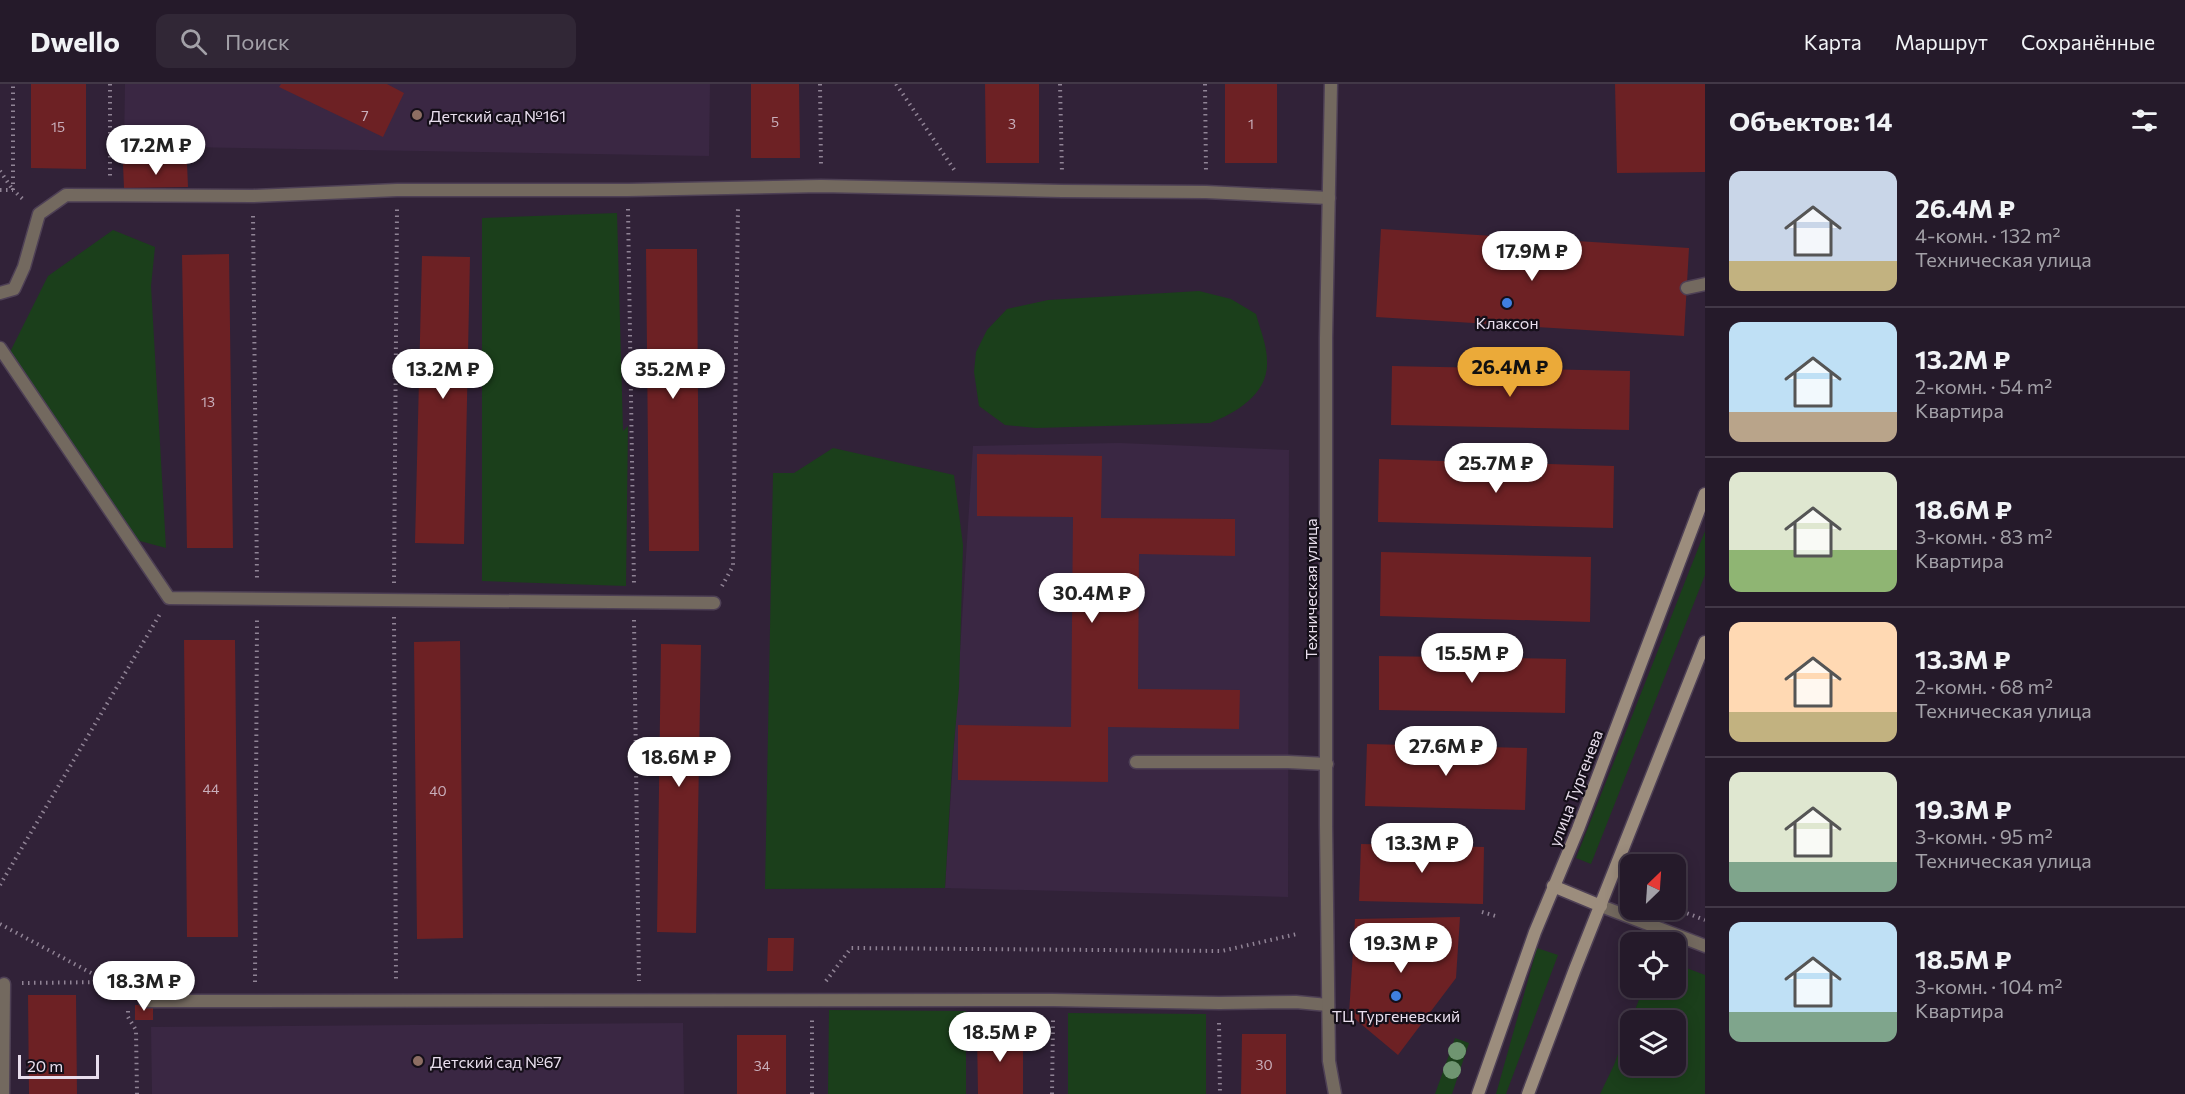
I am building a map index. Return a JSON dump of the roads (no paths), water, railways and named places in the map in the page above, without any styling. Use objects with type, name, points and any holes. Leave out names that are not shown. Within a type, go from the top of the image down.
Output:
[{"type":"main road","name":"улица Тургенева","points":[[1478,1094],[1553,886],[1578,829],[1705,494]]},
{"type":"main road","points":[[1528,1094],[1705,642]]},
{"type":"main road","points":[[1553,886],[1601,906]]},
{"type":"street","name":"Техническая улица","points":[[1331,84],[1326,338],[1327,764],[1329,1061],[1335,1094]]},
{"type":"street","points":[[0,293],[14,289],[24,267],[39,214],[66,195],[253,196],[397,190],[628,190],[821,186],[1206,192],[1329,198]]},
{"type":"street","points":[[1687,288],[1705,284]]},
{"type":"street","points":[[0,348],[169,598],[714,603]]},
{"type":"street","points":[[1136,762],[1327,764]]},
{"type":"street","points":[[1601,906],[1705,946]]},
{"type":"street","points":[[3,1094],[4,984]]},
{"type":"street","points":[[145,1001],[812,999],[1296,1002],[1328,1005]]},
{"type":"place","name":"Детский сад №161","points":[[417,115]]},
{"type":"place","name":"Клаксон","points":[[1507,303]]},
{"type":"place","name":"ТЦ Тургеневский","points":[[1396,996]]},
{"type":"place","name":"Детский сад №67","points":[[418,1061]]}]
